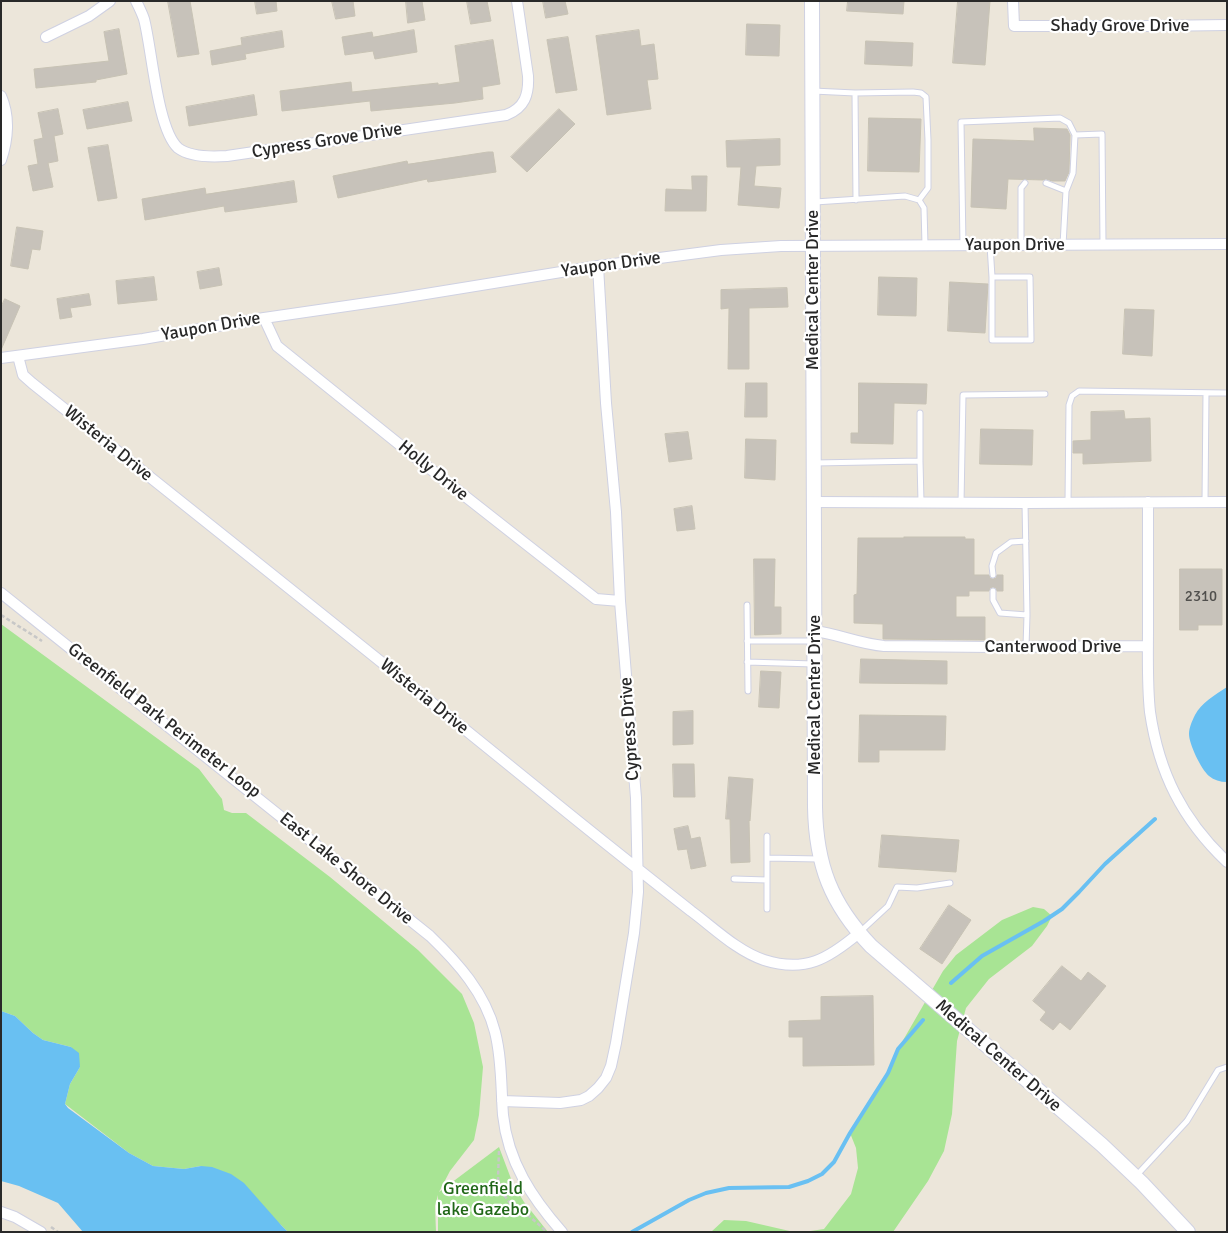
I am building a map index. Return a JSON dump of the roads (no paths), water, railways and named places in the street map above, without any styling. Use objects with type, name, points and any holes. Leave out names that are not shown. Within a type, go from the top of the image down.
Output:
[{"type":"street","points":[[46,37],[89,16],[110,1]]},
{"type":"street","name":"Cypress Grove Drive","points":[[136,1],[144,18],[159,99],[168,133],[179,148],[200,156],[214,157],[371,135],[512,112],[523,102],[528,87],[518,1]]},
{"type":"street","name":"Medical Center Drive","points":[[812,1],[815,823],[820,858],[831,890],[845,915],[859,933],[889,963],[1102,1145],[1136,1176],[1188,1232]]},
{"type":"street","name":"Shady Grove Drive","points":[[1013,1],[1014,26],[1227,25]]},
{"type":"street","points":[[1,96],[7,115],[4,151],[1,160]]},
{"type":"street","name":"Yaupon Drive","points":[[1,358],[142,339],[598,266],[721,250],[813,246],[1227,244]]},
{"type":"street","name":"Cypress Drive","points":[[502,1101],[560,1103],[581,1100],[589,1096],[606,1078],[611,1066],[616,1043],[634,933],[638,892],[636,798],[620,601],[616,512],[606,404],[598,266]]},
{"type":"street","name":"Holly Drive","points":[[264,318],[277,346],[429,468],[596,599],[620,601]]},
{"type":"street","name":"Wisteria Drive","points":[[18,356],[23,375],[32,383],[638,870],[732,942],[754,956],[793,965],[806,964],[829,956],[859,933]]},
{"type":"street","points":[[815,502],[1227,502]]},
{"type":"street","points":[[1148,502],[1149,690],[1154,732],[1166,775],[1186,814],[1227,862]]},
{"type":"street","name":"East Lake Shore Drive","points":[[1,593],[430,936],[464,971],[478,992],[490,1016],[495,1032],[500,1054],[502,1101],[506,1131],[521,1176],[540,1206],[562,1232]]},
{"type":"street","name":"Canterwood Drive","points":[[814,636],[833,634],[868,644],[884,646],[1148,646]]},
{"type":"street","points":[[1,1212],[15,1217],[41,1232]]},
{"type":"lane","points":[[812,91],[922,93],[926,98],[928,188],[919,200]]},
{"type":"lane","points":[[855,93],[856,200]]},
{"type":"lane","points":[[963,245],[961,122],[1060,118],[1069,123],[1075,134],[1073,172],[1066,191],[1064,245]]},
{"type":"lane","points":[[1075,134],[1102,134],[1103,244]]},
{"type":"lane","points":[[1022,245],[1020,188],[1025,183]]},
{"type":"lane","points":[[1046,183],[1066,191]]},
{"type":"lane","points":[[813,202],[906,196],[919,200],[924,208],[925,245]]},
{"type":"lane","points":[[990,245],[992,340],[1031,340],[1030,277],[992,278]]},
{"type":"lane","points":[[1068,503],[1069,405],[1072,396],[1079,391],[1227,394]]},
{"type":"lane","points":[[1205,502],[1206,393]]},
{"type":"lane","points":[[961,502],[963,395],[1045,394]]},
{"type":"lane","points":[[920,414],[921,502]]},
{"type":"lane","points":[[814,463],[920,462]]},
{"type":"lane","points":[[1025,503],[1026,647]]},
{"type":"lane","points":[[993,574],[992,566],[996,552],[1011,542],[1026,541]]},
{"type":"lane","points":[[993,591],[993,600],[1000,613],[1027,614]]},
{"type":"lane","points":[[747,605],[748,690]]},
{"type":"lane","points":[[746,641],[814,636]]},
{"type":"lane","points":[[747,662],[815,664]]},
{"type":"lane","points":[[767,836],[768,909]]},
{"type":"lane","points":[[768,858],[820,858]]},
{"type":"lane","points":[[734,879],[767,880]]},
{"type":"lane","points":[[859,933],[888,906],[897,887],[917,888],[950,883]]},
{"type":"lane","points":[[1136,1176],[1186,1120],[1218,1070],[1227,1067]]},
{"type":"water","points":[[1227,687],[1227,782],[1222,782],[1215,780],[1206,773],[1193,750],[1189,734],[1194,717],[1201,707]]},
{"type":"water","points":[[1,1011],[15,1016],[43,1040],[71,1047],[79,1053],[80,1067],[70,1084],[65,1104],[68,1108],[129,1153],[153,1166],[184,1169],[201,1166],[212,1167],[231,1174],[244,1183],[288,1232],[83,1232],[58,1203],[19,1186],[1,1181]]},
{"type":"waterway","points":[[951,983],[982,956],[1062,909],[1105,864],[1155,819]]},
{"type":"waterway","points":[[632,1232],[689,1200],[706,1193],[729,1188],[789,1187],[822,1174],[834,1162],[888,1073],[898,1049],[923,1020]]},
{"type":"park label","name":"Greenfield lake Gazebo","points":[[483,1199]]}]
